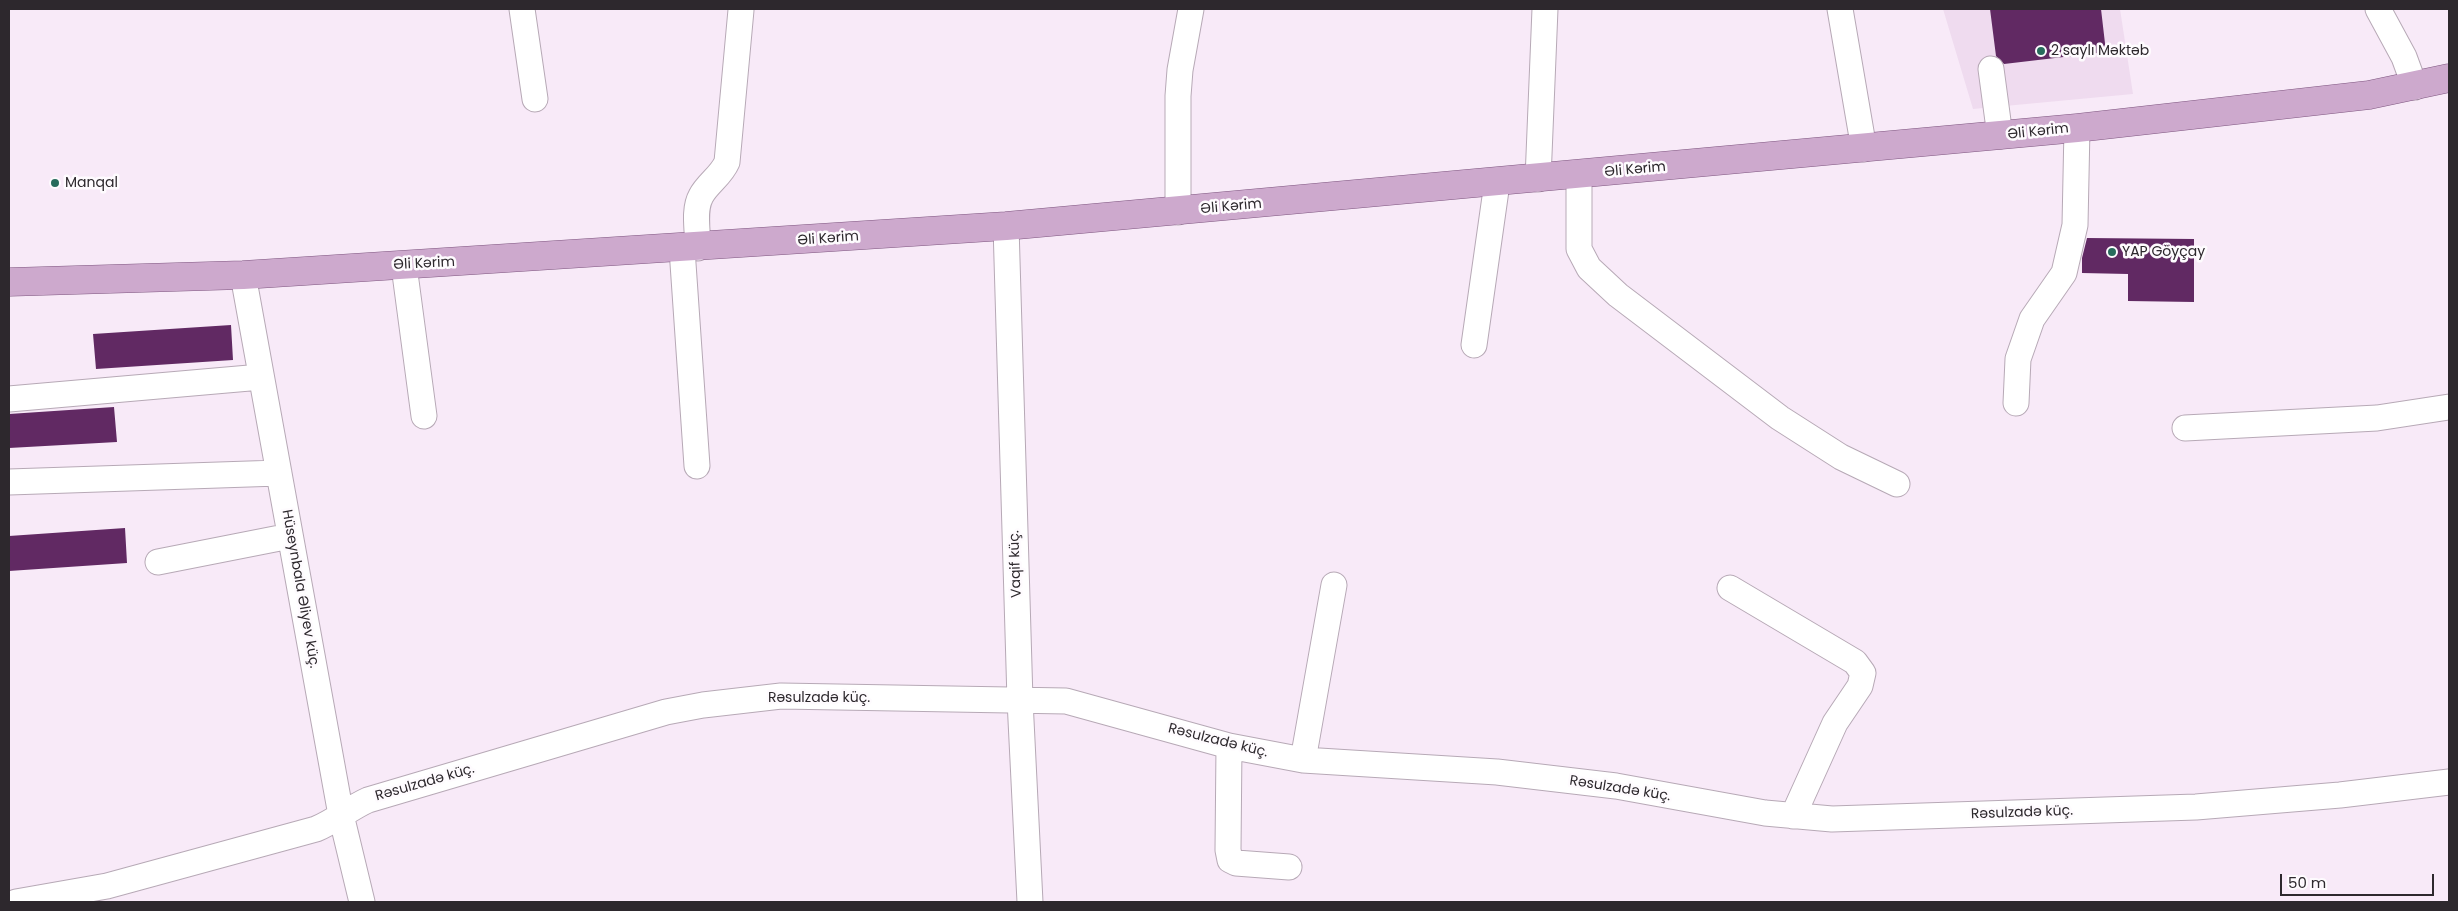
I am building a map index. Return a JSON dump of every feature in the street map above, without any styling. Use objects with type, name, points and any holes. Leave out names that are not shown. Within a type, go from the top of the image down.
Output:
[{"type":"main road","name":"Əli Kərim","points":[[9,282],[243,275],[404,266],[1006,226],[1178,212],[2077,128],[2370,95],[2415,87],[2449,78]]},
{"type":"street","points":[[522,9],[535,99]]},
{"type":"street","points":[[697,466],[690,248],[700,196],[722,173],[727,162],[745,9]]},
{"type":"street","points":[[1178,212],[1178,87],[1191,9]]},
{"type":"street","points":[[1538,179],[1545,9]]},
{"type":"street","points":[[1840,9],[1864,149]]},
{"type":"street","points":[[2378,9],[2404,57],[2415,87]]},
{"type":"street","points":[[1991,69],[2000,136]]},
{"type":"street","points":[[2016,403],[2018,359],[2032,319],[2064,273],[2075,225],[2077,128]]},
{"type":"street","points":[[1579,175],[1578,249],[1589,268],[1618,295],[1780,418],[1841,457],[1897,484]]},
{"type":"street","points":[[1474,344],[1497,183]]},
{"type":"street","name":"Vaqif küç.","points":[[1006,226],[1020,700],[1030,902]]},
{"type":"street","points":[[404,266],[424,416]]},
{"type":"street","name":"Hüseynbala Əliyev küç.","points":[[243,275],[341,815],[362,902]]},
{"type":"street","points":[[9,398],[261,377]]},
{"type":"street","points":[[2185,428],[2377,418],[2449,407]]},
{"type":"street","points":[[9,482],[279,473]]},
{"type":"street","points":[[158,562],[290,536]]},
{"type":"street","points":[[1303,760],[1334,585]]},
{"type":"street","points":[[1730,588],[1855,662],[1863,673],[1860,686],[1836,723],[1793,816]]},
{"type":"street","name":"Rəsulzadə küç.","points":[[16,902],[107,886],[316,829],[352,807],[368,800],[666,712],[703,704],[782,696],[1066,701],[1229,746],[1303,760],[1497,772],[1607,785],[1793,816],[1832,819],[2196,807],[2340,795],[2449,782]]},
{"type":"street","points":[[1229,746],[1228,850],[1230,860],[1236,863],[1288,867]]},
{"type":"shaded area","name":"2 saylı Məktəb","points":[[1943,9],[2120,9],[2133,94],[1973,109]]},
{"type":"building","points":[[1990,9],[2101,9],[2106,52],[2004,64],[1996,56]]},
{"type":"building","points":[[2087,238],[2194,239],[2194,302],[2128,301],[2128,274],[2082,273],[2082,258]]},
{"type":"building","points":[[231,325],[233,360],[96,369],[93,334]]},
{"type":"building","points":[[114,407],[117,442],[9,448],[9,414]]},
{"type":"building","points":[[125,528],[127,563],[9,571],[9,536]]},
{"type":"place","name":"2 saylı Məktəb","points":[[2041,51]]},
{"type":"place","name":"Manqal","points":[[55,183]]},
{"type":"place","name":"YAP Göyçay","points":[[2112,252]]}]
